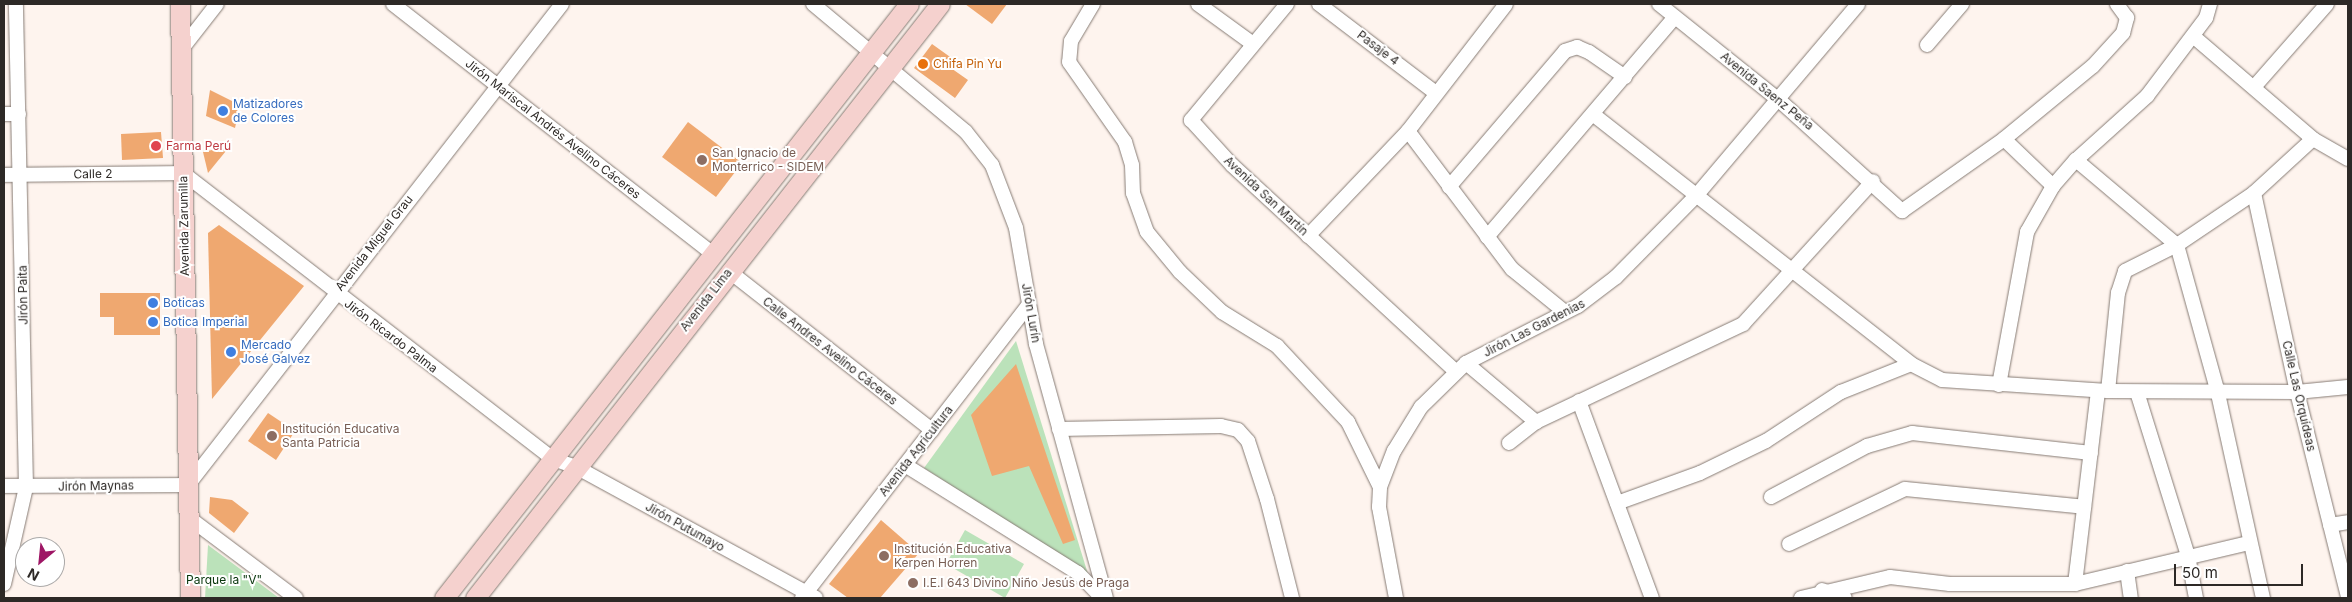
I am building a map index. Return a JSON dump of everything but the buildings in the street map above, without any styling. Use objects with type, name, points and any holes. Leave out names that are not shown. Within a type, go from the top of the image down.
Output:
[{"type":"main road","name":"Avenida Zarumilla","points":[[180,4],[190,598]]},
{"type":"main road","name":"Avenida Lima","points":[[444,598],[909,4]]},
{"type":"main road","name":"Avenida Lima","points":[[474,598],[940,4]]},
{"type":"street","name":"Jirón Paita","points":[[4,584],[26,487],[16,4]]},
{"type":"street","points":[[181,50],[217,4]]},
{"type":"street","name":"Jirón Mariscal Andrés Avelino Cáceres","points":[[393,4],[713,254]]},
{"type":"street","name":"Avenida Miguel Grau","points":[[188,485],[334,293],[562,4]]},
{"type":"street","name":"Jirón Lurín","points":[[814,4],[873,50],[966,132],[992,165],[1016,228],[1030,304],[1059,429],[1106,598]]},
{"type":"street","points":[[1093,4],[1071,41],[1069,62],[1124,142],[1132,165],[1133,193],[1147,232],[1187,279],[1222,312],[1277,346],[1348,422],[1380,487]]},
{"type":"street","points":[[1198,4],[1254,44]]},
{"type":"street","name":"Avenida San Martín","points":[[1287,4],[1191,120],[1308,236],[1461,367],[1536,422]]},
{"type":"street","name":"Pasaje 4","points":[[1319,4],[1436,93]]},
{"type":"street","points":[[1308,236],[1408,131],[1506,4]]},
{"type":"street","name":"Avenida Saenz Peña","points":[[1659,4],[1779,100],[1874,181],[1902,211],[2004,139]]},
{"type":"street","name":"Jirón Las Gardenias","points":[[1396,598],[1378,507],[1380,487],[1394,451],[1420,408],[1461,367],[1565,312],[1616,277],[1696,196],[1779,100],[1858,4]]},
{"type":"street","points":[[1927,45],[1962,4]]},
{"type":"street","points":[[2054,186],[2004,139],[2092,66],[2123,33],[2127,18],[2117,4]]},
{"type":"street","points":[[1999,385],[2027,232],[2054,186],[2076,160],[2147,96],[2192,36],[2210,4]]},
{"type":"street","points":[[2255,86],[2327,4]]},
{"type":"street","points":[[1487,237],[1594,115],[1675,17]]},
{"type":"street","points":[[2192,36],[2255,86],[2313,139],[2348,159]]},
{"type":"street","points":[[1449,188],[1565,51],[1577,47],[1589,52],[1625,77]]},
{"type":"street","points":[[4,114],[19,114]]},
{"type":"street","points":[[1594,115],[1911,364],[1942,380],[2136,392],[2216,389],[2296,392],[2348,387]]},
{"type":"street","points":[[1408,131],[1449,188],[1518,275],[1565,312]]},
{"type":"street","points":[[2075,584],[2091,452],[2103,391],[2118,293],[2125,271],[2177,245],[2254,193],[2313,139]]},
{"type":"street","points":[[2076,160],[2177,245],[2216,389],[2249,543],[2263,598]]},
{"type":"street","name":"Calle 2","points":[[4,175],[183,173]]},
{"type":"street","name":"Jirón Ricardo Palma","points":[[183,173],[334,293],[553,459]]},
{"type":"street","points":[[1509,443],[1536,422],[1578,401],[1724,337],[1743,324],[1794,273],[1874,181]]},
{"type":"street","name":"Calle Las Orquídeas","points":[[2254,193],[2296,392],[2348,597]]},
{"type":"street","name":"Calle Andres Avelino Cáceres","points":[[729,271],[932,430]]},
{"type":"street","name":"Avenida Agricultura","points":[[808,596],[905,465],[1030,304]]},
{"type":"street","points":[[1617,503],[1700,473],[1766,441],[1841,392],[1911,364]]},
{"type":"street","points":[[2136,392],[2188,556],[2196,598]]},
{"type":"street","points":[[1578,401],[1652,598]]},
{"type":"street","points":[[1059,429],[1221,426],[1238,430],[1248,442],[1256,466],[1292,598]]},
{"type":"street","points":[[1771,497],[1866,446],[1912,433],[2091,452]]},
{"type":"street","name":"Jirón Putumayo","points":[[553,459],[576,467],[808,596]]},
{"type":"street","points":[[905,465],[1078,572],[1102,598]]},
{"type":"street","name":"Jirón Maynas","points":[[4,486],[188,485]]},
{"type":"street","points":[[1789,544],[1905,489],[2084,507]]},
{"type":"street","points":[[188,517],[296,598]]},
{"type":"street","points":[[2330,525],[2348,522]]},
{"type":"street","points":[[1801,598],[1822,590],[1890,577],[1950,584],[2075,584],[2249,543]]},
{"type":"street","points":[[2127,571],[2131,598]]},
{"type":"street","points":[[1950,584],[1952,598]]},
{"type":"street","points":[[1822,590],[1845,598]]},
{"type":"green space","points":[[1016,341],[1088,574],[924,468]]},
{"type":"green space","points":[[965,530],[1024,564],[1005,598],[946,564]]},
{"type":"green space","name":"Parque la \"V\"","points":[[208,545],[279,598],[205,598]]},
{"type":"place","name":"Chifa Pin Yu","points":[[923,64]]},
{"type":"place","name":"Matizadores de Colores","points":[[223,111]]},
{"type":"place","name":"Farma Perú","points":[[156,146]]},
{"type":"place","name":"San Ignacio de Monterrico - SIDEM","points":[[702,160]]},
{"type":"place","name":"Boticas","points":[[153,303]]},
{"type":"place","name":"Botica Imperial","points":[[153,322]]},
{"type":"place","name":"Mercado José Galvez","points":[[231,352]]},
{"type":"place","name":"Institución Educativa Santa Patricia","points":[[272,436]]},
{"type":"place","name":"Institución Educativa Kerpen Horren","points":[[884,556]]},
{"type":"place","name":"I.E.I 643 Divino Niño Jesús de Praga","points":[[913,583]]}]
